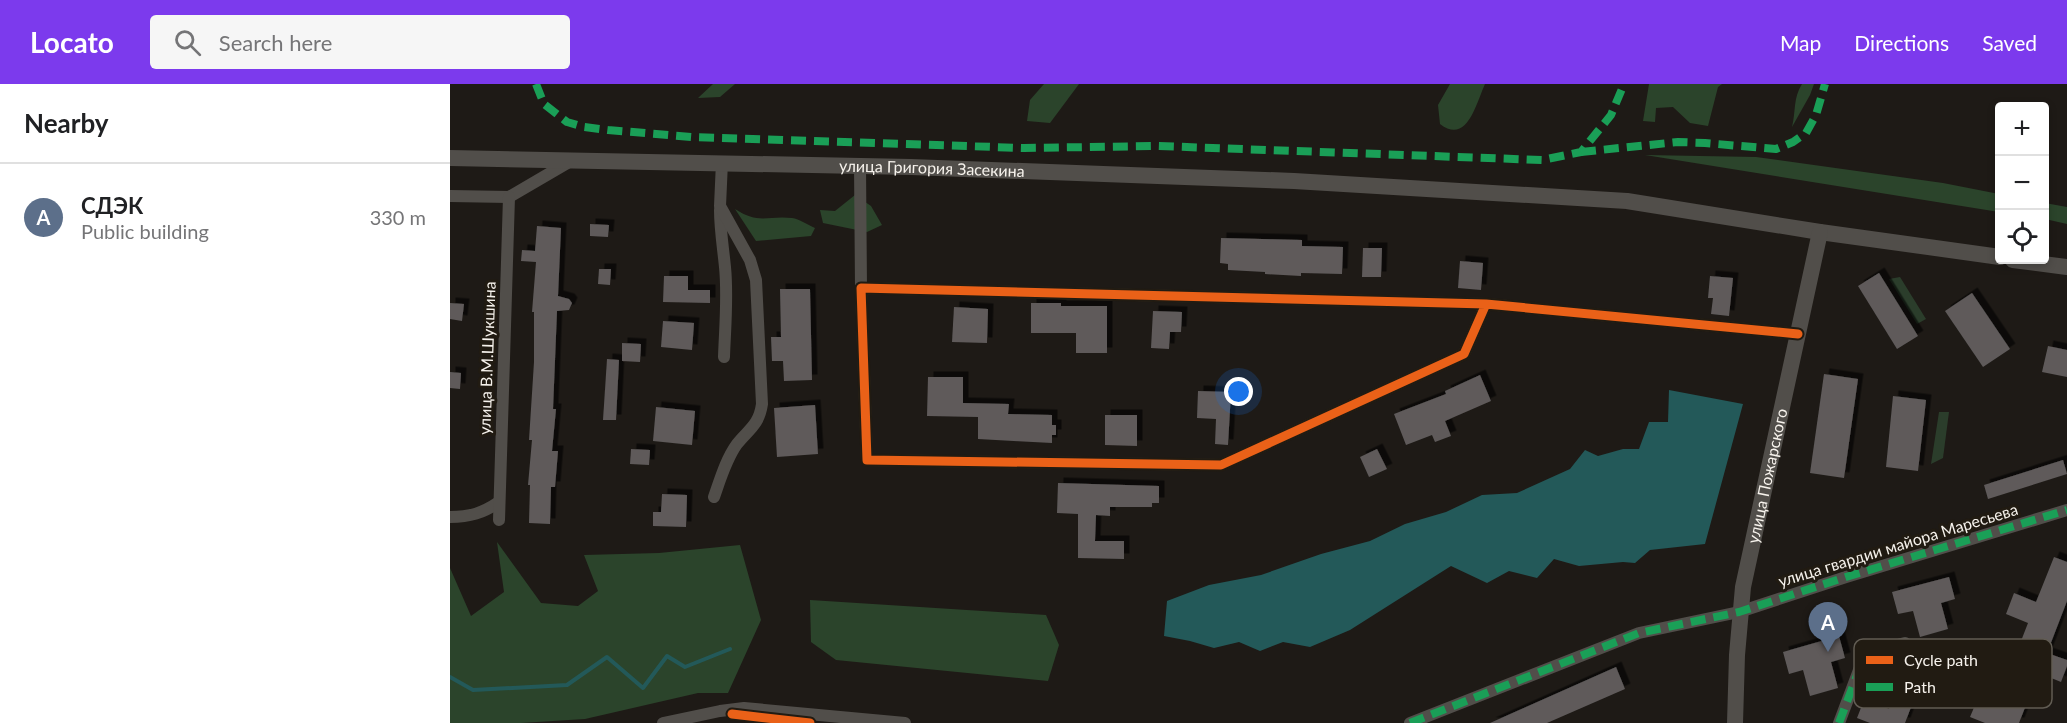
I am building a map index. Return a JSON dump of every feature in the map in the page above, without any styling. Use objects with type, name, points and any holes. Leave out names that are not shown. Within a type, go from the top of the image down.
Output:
[{"type":"main road","name":"улица Григория Засекина","points":[[450,158],[569,162],[860,165],[1294,180],[1628,201],[1995,257]]},
{"type":"main road","name":"улица Пожарского","points":[[1736,723],[1739,612],[1757,517],[1820,232]]},
{"type":"main road","points":[[2044,264],[2067,267]]},
{"type":"street","name":"улица Григория Засекина","points":[[450,196],[509,196],[569,162]]},
{"type":"street","points":[[722,162],[720,235],[725,267],[724,357]]},
{"type":"street","points":[[860,165],[861,288],[867,460],[1221,465],[1464,354],[1486,304]]},
{"type":"street","name":"улица В.М.Шукшина","points":[[499,520],[509,196]]},
{"type":"street","points":[[714,497],[736,445],[760,417],[762,404],[756,280],[750,260],[720,206]]},
{"type":"street","points":[[861,288],[1486,304],[1798,334]]},
{"type":"street","points":[[450,517],[472,516],[487,511],[499,502]]},
{"type":"street","name":"улица гвардии майора Маресьева","points":[[1410,723],[1639,633],[1739,612],[2067,510]]},
{"type":"street","points":[[1839,723],[1854,683]]},
{"type":"street","points":[[663,723],[744,708],[906,723]]},
{"type":"green space","points":[[713,84],[735,84],[720,97],[698,98]]},
{"type":"green space","points":[[1044,84],[1079,84],[1050,123],[1027,121],[1030,100]]},
{"type":"green space","points":[[1450,84],[1485,84],[1474,111],[1464,126],[1457,129],[1449,129],[1440,124],[1438,105]]},
{"type":"green space","points":[[1649,84],[1722,84],[1718,87],[1708,126],[1690,123],[1673,107],[1656,108],[1655,122],[1643,121]]},
{"type":"green space","points":[[1802,84],[1814,84],[1792,127],[1796,100]]},
{"type":"green space","points":[[1645,155],[1756,157],[1943,183],[1995,193],[1995,211]]},
{"type":"green space","points":[[855,195],[871,206],[882,225],[867,232],[823,223],[820,210],[835,211]]},
{"type":"green space","points":[[2049,204],[2067,207],[2067,224],[2049,220]]},
{"type":"green space","points":[[735,209],[757,218],[795,219],[815,228],[811,236],[756,241]]},
{"type":"green space","points":[[1900,277],[1926,319],[1917,324],[1889,279]]},
{"type":"green space","points":[[1939,412],[1949,412],[1943,458],[1931,464]]},
{"type":"green space","points":[[497,542],[541,603],[578,606],[598,591],[584,555],[659,553],[740,545],[761,620],[728,693],[698,693],[585,719],[521,723],[450,723],[450,568],[471,616],[504,592]]},
{"type":"green space","points":[[810,600],[1046,615],[1059,645],[1048,681],[836,660],[811,642]]},
{"type":"water","points":[[1669,390],[1743,404],[1705,544],[1650,550],[1635,563],[1579,566],[1554,559],[1537,578],[1509,571],[1487,583],[1451,566],[1350,630],[1310,647],[1283,642],[1260,651],[1239,642],[1214,648],[1164,636],[1167,601],[1209,585],[1261,575],[1321,554],[1370,541],[1405,524],[1446,512],[1482,495],[1517,493],[1570,469],[1585,450],[1598,456],[1623,449],[1639,449],[1649,422],[1668,422]]},
{"type":"building","points":[[590,224],[609,225],[608,237],[590,236]]},
{"type":"building","points":[[537,226],[561,228],[558,296],[569,299],[572,303],[569,310],[557,311],[553,409],[556,409],[552,451],[558,451],[555,487],[551,487],[550,524],[529,523],[530,485],[528,485],[532,440],[529,440],[534,362],[534,312],[532,312],[536,262],[521,261],[522,250],[535,251]]},
{"type":"building","points":[[1221,238],[1302,240],[1302,246],[1343,247],[1342,274],[1301,273],[1301,276],[1228,270],[1228,264],[1220,263]]},
{"type":"building","points":[[1363,248],[1382,248],[1381,277],[1362,277]]},
{"type":"building","points":[[1460,261],[1483,263],[1481,290],[1458,288]]},
{"type":"building","points":[[599,269],[611,269],[610,285],[598,284]]},
{"type":"building","points":[[1879,273],[1918,336],[1897,349],[1858,286]]},
{"type":"building","points":[[664,276],[688,276],[688,290],[710,290],[710,303],[663,302]]},
{"type":"building","points":[[1710,276],[1733,278],[1729,316],[1711,314],[1713,298],[1708,298]]},
{"type":"building","points":[[780,289],[810,289],[812,380],[784,381],[783,361],[772,361],[771,337],[781,337]]},
{"type":"building","points":[[1972,293],[2010,349],[1983,367],[1945,311]]},
{"type":"building","points":[[450,303],[464,304],[462,321],[450,319]]},
{"type":"building","points":[[1031,303],[1061,303],[1061,306],[1107,306],[1107,353],[1076,353],[1076,333],[1031,333]]},
{"type":"building","points":[[954,307],[988,309],[987,343],[952,342]]},
{"type":"building","points":[[1153,311],[1182,312],[1181,332],[1170,332],[1169,349],[1151,348]]},
{"type":"building","points":[[663,321],[694,323],[692,350],[661,347]]},
{"type":"building","points":[[622,343],[641,344],[640,362],[622,361]]},
{"type":"building","points":[[2048,346],[2067,350],[2067,377],[2042,372]]},
{"type":"building","points":[[607,359],[619,360],[616,420],[603,420]]},
{"type":"building","points":[[450,372],[461,373],[460,389],[450,388]]},
{"type":"building","points":[[1824,374],[1858,379],[1844,478],[1810,473]]},
{"type":"building","points":[[1480,375],[1491,401],[1445,421],[1451,436],[1435,442],[1432,435],[1406,445],[1394,414],[1446,394],[1445,391]]},
{"type":"building","points":[[928,377],[963,377],[963,403],[1009,404],[1008,414],[1052,415],[1052,425],[1056,425],[1056,435],[1052,435],[1052,443],[978,439],[978,417],[927,416]]},
{"type":"building","points":[[1198,391],[1231,392],[1228,445],[1215,444],[1216,419],[1197,418]]},
{"type":"building","points":[[1893,396],[1926,400],[1918,471],[1886,467]]},
{"type":"building","points":[[815,405],[818,454],[777,457],[774,408]]},
{"type":"building","points":[[656,407],[695,411],[692,445],[653,441]]},
{"type":"building","points":[[1105,415],[1137,415],[1137,446],[1105,445]]},
{"type":"building","points":[[631,449],[650,450],[649,465],[630,464]]},
{"type":"building","points":[[1377,449],[1387,469],[1369,477],[1360,457]]},
{"type":"building","points":[[2063,460],[2067,474],[1988,499],[1984,485]]},
{"type":"building","points":[[1058,483],[1159,486],[1159,503],[1152,503],[1152,507],[1110,507],[1110,516],[1096,515],[1095,541],[1124,541],[1124,559],[1078,558],[1078,514],[1057,513]]},
{"type":"building","points":[[662,494],[687,495],[686,527],[653,526],[653,512],[661,512]]},
{"type":"building","points":[[2054,557],[2067,562],[2067,601],[2052,640],[2022,639],[2028,623],[2006,614],[2014,593],[2036,602]]},
{"type":"building","points":[[1949,577],[1955,599],[1941,603],[1948,629],[1920,637],[1913,611],[1898,614],[1892,592]]},
{"type":"building","points":[[1839,636],[1845,658],[1831,662],[1838,688],[1810,696],[1803,670],[1789,674],[1783,652]]},
{"type":"building","points":[[2052,655],[2067,660],[2061,682],[2052,678]]},
{"type":"building","points":[[1616,667],[1625,689],[1547,723],[1490,723]]},
{"type":"building","points":[[1861,708],[1911,708],[1905,723],[1870,723],[1857,718]]},
{"type":"building","points":[[1974,708],[2025,708],[2019,723],[1985,723],[1970,717]]},
{"type":"waterway","points":[[450,677],[473,690],[567,685],[607,657],[643,688],[667,656],[685,667],[730,649]]},
{"type":"marked path","points":[[536,84],[544,104],[567,122],[608,130],[692,137],[1024,148],[1158,146],[1542,160],[1581,152],[1611,115],[1624,84]]},
{"type":"marked path","points":[[1581,152],[1678,142],[1776,149],[1793,142],[1806,133],[1816,115],[1825,84]]},
{"type":"marked path","points":[[1410,723],[1639,633],[1739,612],[2067,510]]},
{"type":"marked path","points":[[1839,723],[1854,683]]},
{"type":"cycle path","points":[[1486,304],[1464,354],[1221,465],[867,460],[861,288],[1486,304],[1798,334]]},
{"type":"cycle path","points":[[732,714],[810,723]]},
{"type":"place","name":"СДЭК","points":[[1828,652]]}]
